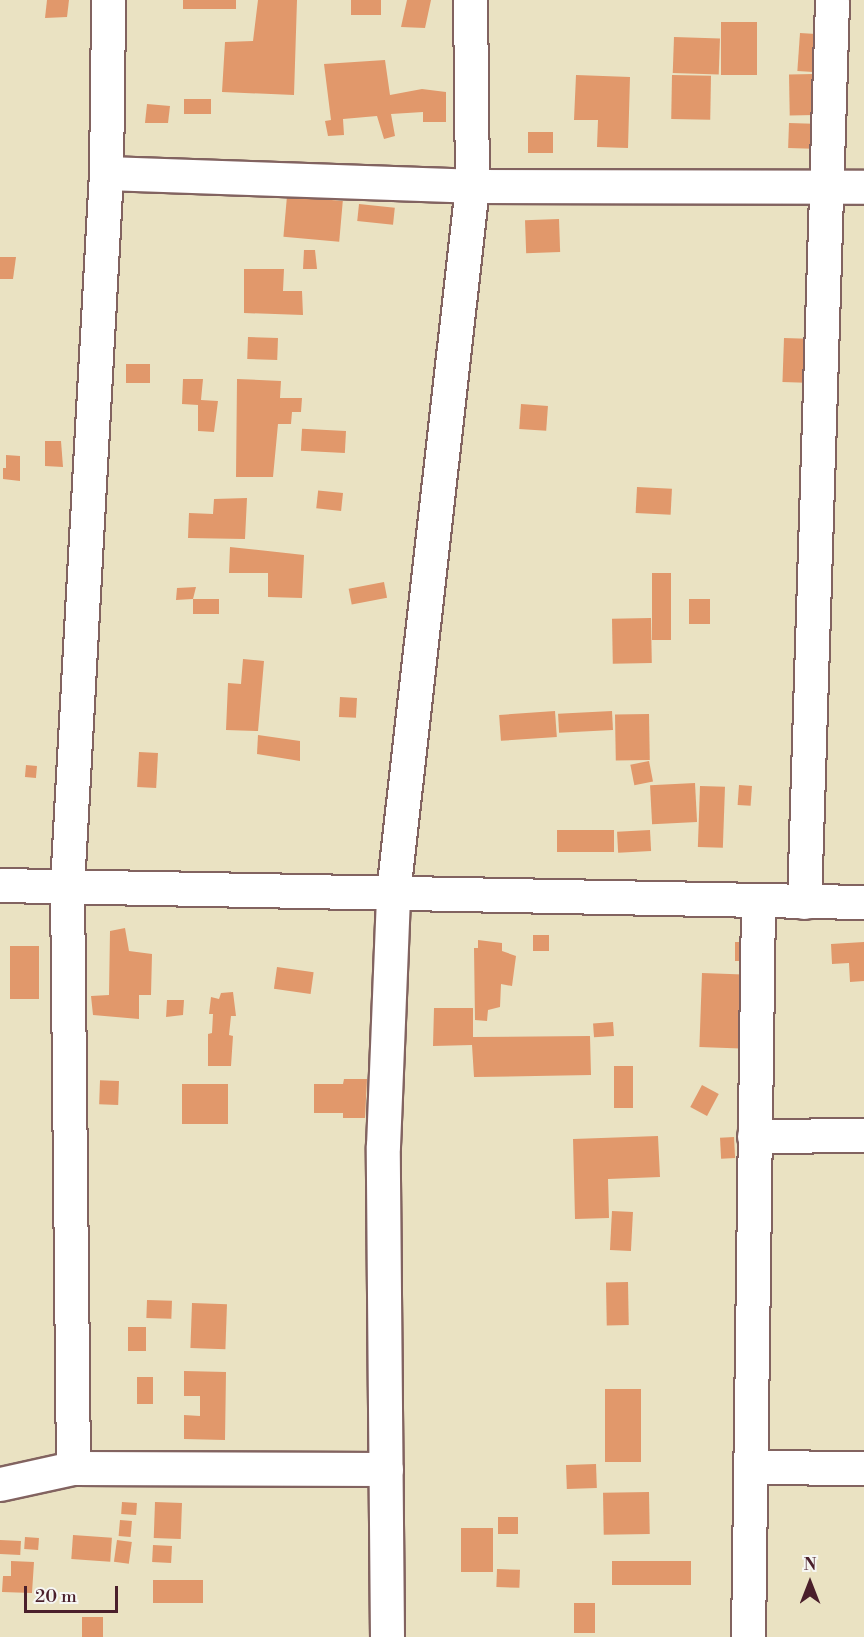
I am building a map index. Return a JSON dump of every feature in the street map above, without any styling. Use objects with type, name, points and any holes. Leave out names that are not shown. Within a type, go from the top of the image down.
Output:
[{"type":"street","points":[[73,1467],[67,886],[106,173],[108,0]]},
{"type":"street","points":[[387,1637],[383,1146],[393,893],[472,186],[470,0]]},
{"type":"street","points":[[804,902],[832,0]]},
{"type":"street","points":[[106,173],[472,186],[864,187]]},
{"type":"street","points":[[0,885],[864,902]]},
{"type":"street","points":[[748,1637],[758,901]]},
{"type":"street","points":[[754,1136],[864,1136]]},
{"type":"street","points":[[0,1484],[73,1467],[386,1469]]},
{"type":"street","points":[[750,1467],[864,1468]]},
{"type":"building","points":[[47,0],[69,0],[67,17],[45,18]]},
{"type":"building","points":[[183,0],[236,0],[236,9],[183,9]]},
{"type":"building","points":[[258,0],[297,0],[294,95],[222,92],[225,42],[253,41]]},
{"type":"building","points":[[351,0],[381,0],[381,15],[351,15]]},
{"type":"building","points":[[407,0],[431,0],[425,28],[401,27]]},
{"type":"building","points":[[721,22],[757,22],[757,75],[721,75]]},
{"type":"building","points":[[800,33],[816,34],[813,72],[797,71]]},
{"type":"building","points":[[674,37],[720,39],[719,75],[673,73]]},
{"type":"building","points":[[385,60],[390,95],[422,89],[446,92],[446,122],[423,122],[423,112],[391,114],[395,136],[384,139],[377,116],[343,119],[344,135],[328,136],[325,121],[331,120],[324,64]]},
{"type":"building","points":[[789,74],[814,74],[815,115],[790,115]]},
{"type":"building","points":[[576,75],[630,77],[628,148],[597,147],[598,120],[574,120]]},
{"type":"building","points":[[672,75],[711,76],[710,120],[671,119]]},
{"type":"building","points":[[184,99],[211,99],[211,114],[184,114]]},
{"type":"building","points":[[147,104],[170,106],[168,123],[145,123]]},
{"type":"building","points":[[789,123],[813,124],[812,149],[788,148]]},
{"type":"building","points":[[528,132],[553,132],[553,153],[528,153]]},
{"type":"building","points":[[287,196],[343,201],[339,242],[283,237]]},
{"type":"building","points":[[359,204],[395,208],[393,225],[357,221]]},
{"type":"building","points":[[559,219],[560,252],[526,253],[525,220]]},
{"type":"building","points":[[304,250],[315,250],[317,269],[303,269]]},
{"type":"building","points":[[0,257],[16,257],[13,279],[0,279]]},
{"type":"building","points":[[244,269],[284,269],[283,291],[302,291],[303,315],[244,313]]},
{"type":"building","points":[[248,337],[278,338],[277,360],[247,359]]},
{"type":"building","points":[[784,338],[807,339],[805,383],[782,382]]},
{"type":"building","points":[[126,364],[150,364],[150,383],[126,383]]},
{"type":"building","points":[[183,379],[203,379],[201,400],[218,401],[214,432],[198,431],[198,405],[182,404]]},
{"type":"building","points":[[237,379],[281,381],[280,398],[302,398],[301,412],[292,412],[291,424],[278,424],[273,477],[236,477]]},
{"type":"building","points":[[521,404],[548,406],[546,431],[519,429]]},
{"type":"building","points":[[302,429],[346,431],[345,453],[301,451]]},
{"type":"building","points":[[45,441],[61,441],[63,467],[45,466]]},
{"type":"building","points":[[6,455],[20,456],[20,481],[3,479]]},
{"type":"building","points":[[637,487],[672,489],[671,515],[636,513]]},
{"type":"building","points":[[318,490],[343,493],[341,511],[316,508]]},
{"type":"building","points":[[247,498],[245,539],[188,538],[189,513],[213,514],[214,499]]},
{"type":"building","points":[[230,547],[304,555],[302,598],[268,597],[268,573],[229,573]]},
{"type":"building","points":[[652,573],[671,573],[671,640],[652,640]]},
{"type":"building","points":[[384,582],[387,598],[352,605],[349,589]]},
{"type":"building","points":[[196,587],[193,599],[176,600],[177,588]]},
{"type":"building","points":[[193,599],[219,599],[219,614],[193,614]]},
{"type":"building","points":[[689,599],[710,599],[710,624],[689,624]]},
{"type":"building","points":[[651,618],[652,663],[613,664],[612,619]]},
{"type":"building","points":[[243,659],[264,661],[258,731],[226,730],[228,683],[241,684]]},
{"type":"building","points":[[340,697],[357,698],[356,718],[339,717]]},
{"type":"building","points":[[555,711],[557,737],[501,741],[499,715]]},
{"type":"building","points":[[612,711],[613,730],[559,733],[558,714]]},
{"type":"building","points":[[649,714],[650,760],[616,761],[615,715]]},
{"type":"building","points":[[258,735],[300,741],[300,761],[257,754]]},
{"type":"building","points":[[139,752],[158,753],[156,788],[137,787]]},
{"type":"building","points":[[649,761],[653,782],[634,785],[630,765]]},
{"type":"building","points":[[26,765],[37,766],[36,778],[25,777]]},
{"type":"building","points":[[695,783],[697,822],[652,824],[650,785]]},
{"type":"building","points":[[739,785],[752,786],[751,806],[738,805]]},
{"type":"building","points":[[700,786],[725,787],[723,848],[698,847]]},
{"type":"building","points":[[557,830],[614,830],[614,852],[557,852]]},
{"type":"building","points":[[650,830],[651,851],[618,853],[617,832]]},
{"type":"building","points":[[125,928],[129,951],[152,954],[151,995],[139,995],[139,1019],[93,1015],[91,996],[109,995],[110,931]]},
{"type":"building","points":[[533,935],[549,935],[549,951],[533,951]]},
{"type":"building","points":[[478,940],[502,943],[502,951],[516,956],[512,986],[501,984],[500,1007],[488,1010],[487,1021],[475,1020],[474,948],[478,948]]},
{"type":"building","points":[[735,942],[753,942],[753,961],[735,961]]},
{"type":"building","points":[[864,942],[864,981],[850,982],[849,963],[832,964],[831,944]]},
{"type":"building","points":[[10,946],[39,946],[39,999],[10,999]]},
{"type":"building","points":[[277,967],[314,972],[311,994],[274,989]]},
{"type":"building","points":[[702,973],[750,975],[747,1049],[699,1047]]},
{"type":"building","points":[[233,992],[236,1016],[231,1016],[229,1035],[233,1036],[231,1066],[208,1066],[208,1034],[212,1033],[213,1014],[209,1014],[211,997],[219,999],[221,993]]},
{"type":"building","points":[[167,1000],[184,1000],[183,1015],[166,1017]]},
{"type":"building","points":[[434,1008],[473,1008],[473,1037],[590,1036],[591,1075],[474,1077],[472,1045],[433,1046]]},
{"type":"building","points":[[613,1022],[614,1036],[594,1037],[593,1023]]},
{"type":"building","points":[[614,1066],[633,1066],[633,1108],[614,1108]]},
{"type":"building","points":[[344,1079],[367,1079],[365,1118],[343,1118],[343,1113],[314,1113],[314,1084],[343,1084]]},
{"type":"building","points":[[100,1080],[119,1081],[118,1105],[99,1104]]},
{"type":"building","points":[[182,1084],[228,1084],[228,1124],[182,1124]]},
{"type":"building","points":[[702,1085],[719,1094],[707,1116],[690,1107]]},
{"type":"building","points":[[658,1136],[660,1177],[608,1179],[609,1218],[575,1219],[573,1139]]},
{"type":"building","points":[[734,1137],[735,1158],[721,1159],[720,1138]]},
{"type":"building","points":[[612,1211],[633,1212],[631,1251],[610,1250]]},
{"type":"building","points":[[606,1282],[628,1282],[629,1325],[607,1325]]},
{"type":"building","points":[[147,1300],[172,1301],[171,1319],[146,1318]]},
{"type":"building","points":[[192,1303],[227,1304],[225,1349],[190,1348]]},
{"type":"building","points":[[128,1327],[146,1327],[146,1351],[128,1351]]},
{"type":"building","points":[[184,1371],[226,1372],[225,1440],[184,1439],[184,1415],[200,1416],[200,1396],[184,1396]]},
{"type":"building","points":[[137,1377],[153,1377],[153,1404],[137,1404]]},
{"type":"building","points":[[605,1389],[641,1389],[641,1462],[605,1462]]},
{"type":"building","points":[[596,1464],[597,1488],[567,1489],[566,1465]]},
{"type":"building","points":[[649,1492],[650,1534],[604,1535],[603,1493]]},
{"type":"building","points":[[122,1502],[137,1503],[136,1515],[121,1514]]},
{"type":"building","points":[[155,1502],[182,1503],[181,1539],[154,1538]]},
{"type":"building","points":[[498,1517],[518,1517],[518,1534],[498,1534]]},
{"type":"building","points":[[120,1520],[132,1521],[131,1537],[119,1536]]},
{"type":"building","points":[[461,1528],[493,1528],[493,1572],[461,1572]]},
{"type":"building","points":[[73,1535],[112,1538],[110,1562],[71,1559]]},
{"type":"building","points":[[25,1537],[39,1538],[38,1550],[24,1549]]},
{"type":"building","points":[[0,1540],[21,1541],[20,1555],[0,1554]]},
{"type":"building","points":[[117,1540],[132,1542],[129,1564],[114,1562]]},
{"type":"building","points":[[153,1545],[172,1546],[171,1563],[152,1562]]},
{"type":"building","points":[[11,1561],[34,1562],[32,1593],[2,1592],[3,1576],[11,1576]]},
{"type":"building","points":[[612,1561],[691,1561],[691,1585],[612,1585]]},
{"type":"building","points":[[497,1569],[520,1570],[519,1588],[496,1587]]},
{"type":"building","points":[[153,1580],[203,1580],[203,1603],[153,1603]]},
{"type":"building","points":[[574,1603],[595,1603],[595,1633],[574,1633]]},
{"type":"building","points":[[82,1617],[103,1617],[103,1637],[82,1637]]}]
